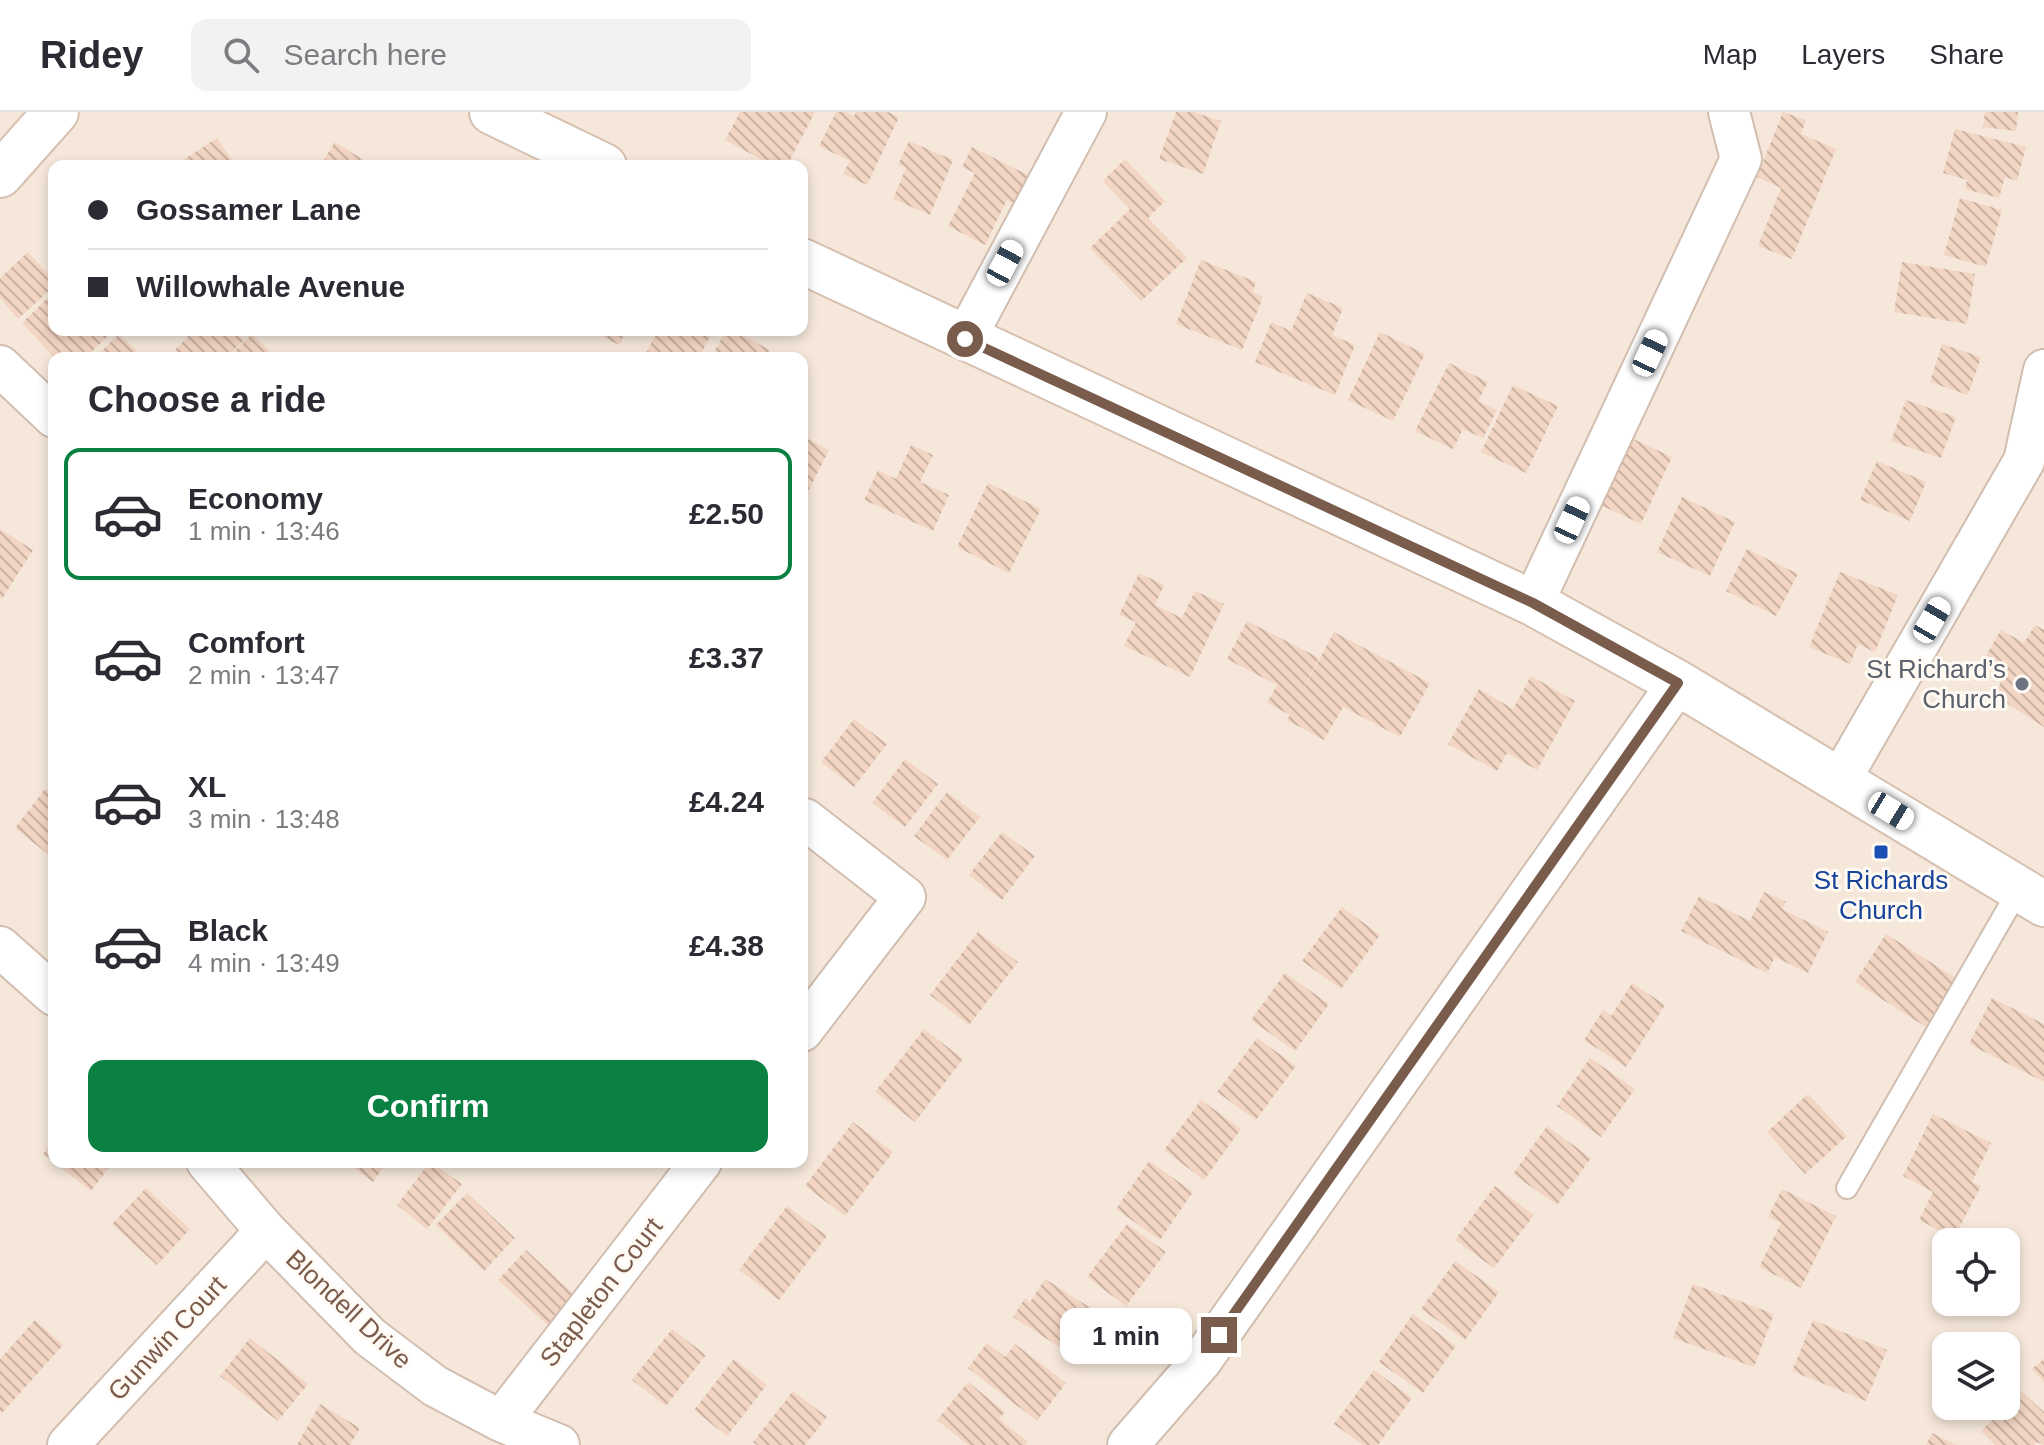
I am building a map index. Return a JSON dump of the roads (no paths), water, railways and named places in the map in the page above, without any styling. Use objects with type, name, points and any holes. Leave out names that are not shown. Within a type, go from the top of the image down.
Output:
[{"type":"street","points":[[0,175],[56,112]]},
{"type":"street","points":[[492,112],[592,160]]},
{"type":"street","points":[[965,339],[1086,112]]},
{"type":"street","points":[[1533,603],[1741,159],[1729,112]]},
{"type":"street","points":[[808,264],[1533,603],[1678,683],[2031,897]]},
{"type":"street","points":[[0,366],[48,411]]},
{"type":"street","points":[[1840,780],[2024,461],[2044,370]]},
{"type":"street","points":[[1128,1445],[1201,1361],[1678,683]]},
{"type":"street","points":[[808,821],[905,897],[808,1023]]},
{"type":"street","points":[[0,947],[48,990]]},
{"type":"street","name":"Blondell Drive","points":[[212,1168],[266,1231],[370,1337],[435,1386],[501,1421],[559,1445]]},
{"type":"street","name":"Stapleton Court","points":[[501,1421],[696,1168]]},
{"type":"street","name":"Gunwin Court","points":[[68,1445],[266,1231]]},
{"type":"lane","points":[[1847,1188],[2031,897]]},
{"type":"place","name":"St Richard’s Church","points":[[2022,684]]},
{"type":"place","name":"St Richards Church","points":[[1881,852]]}]
